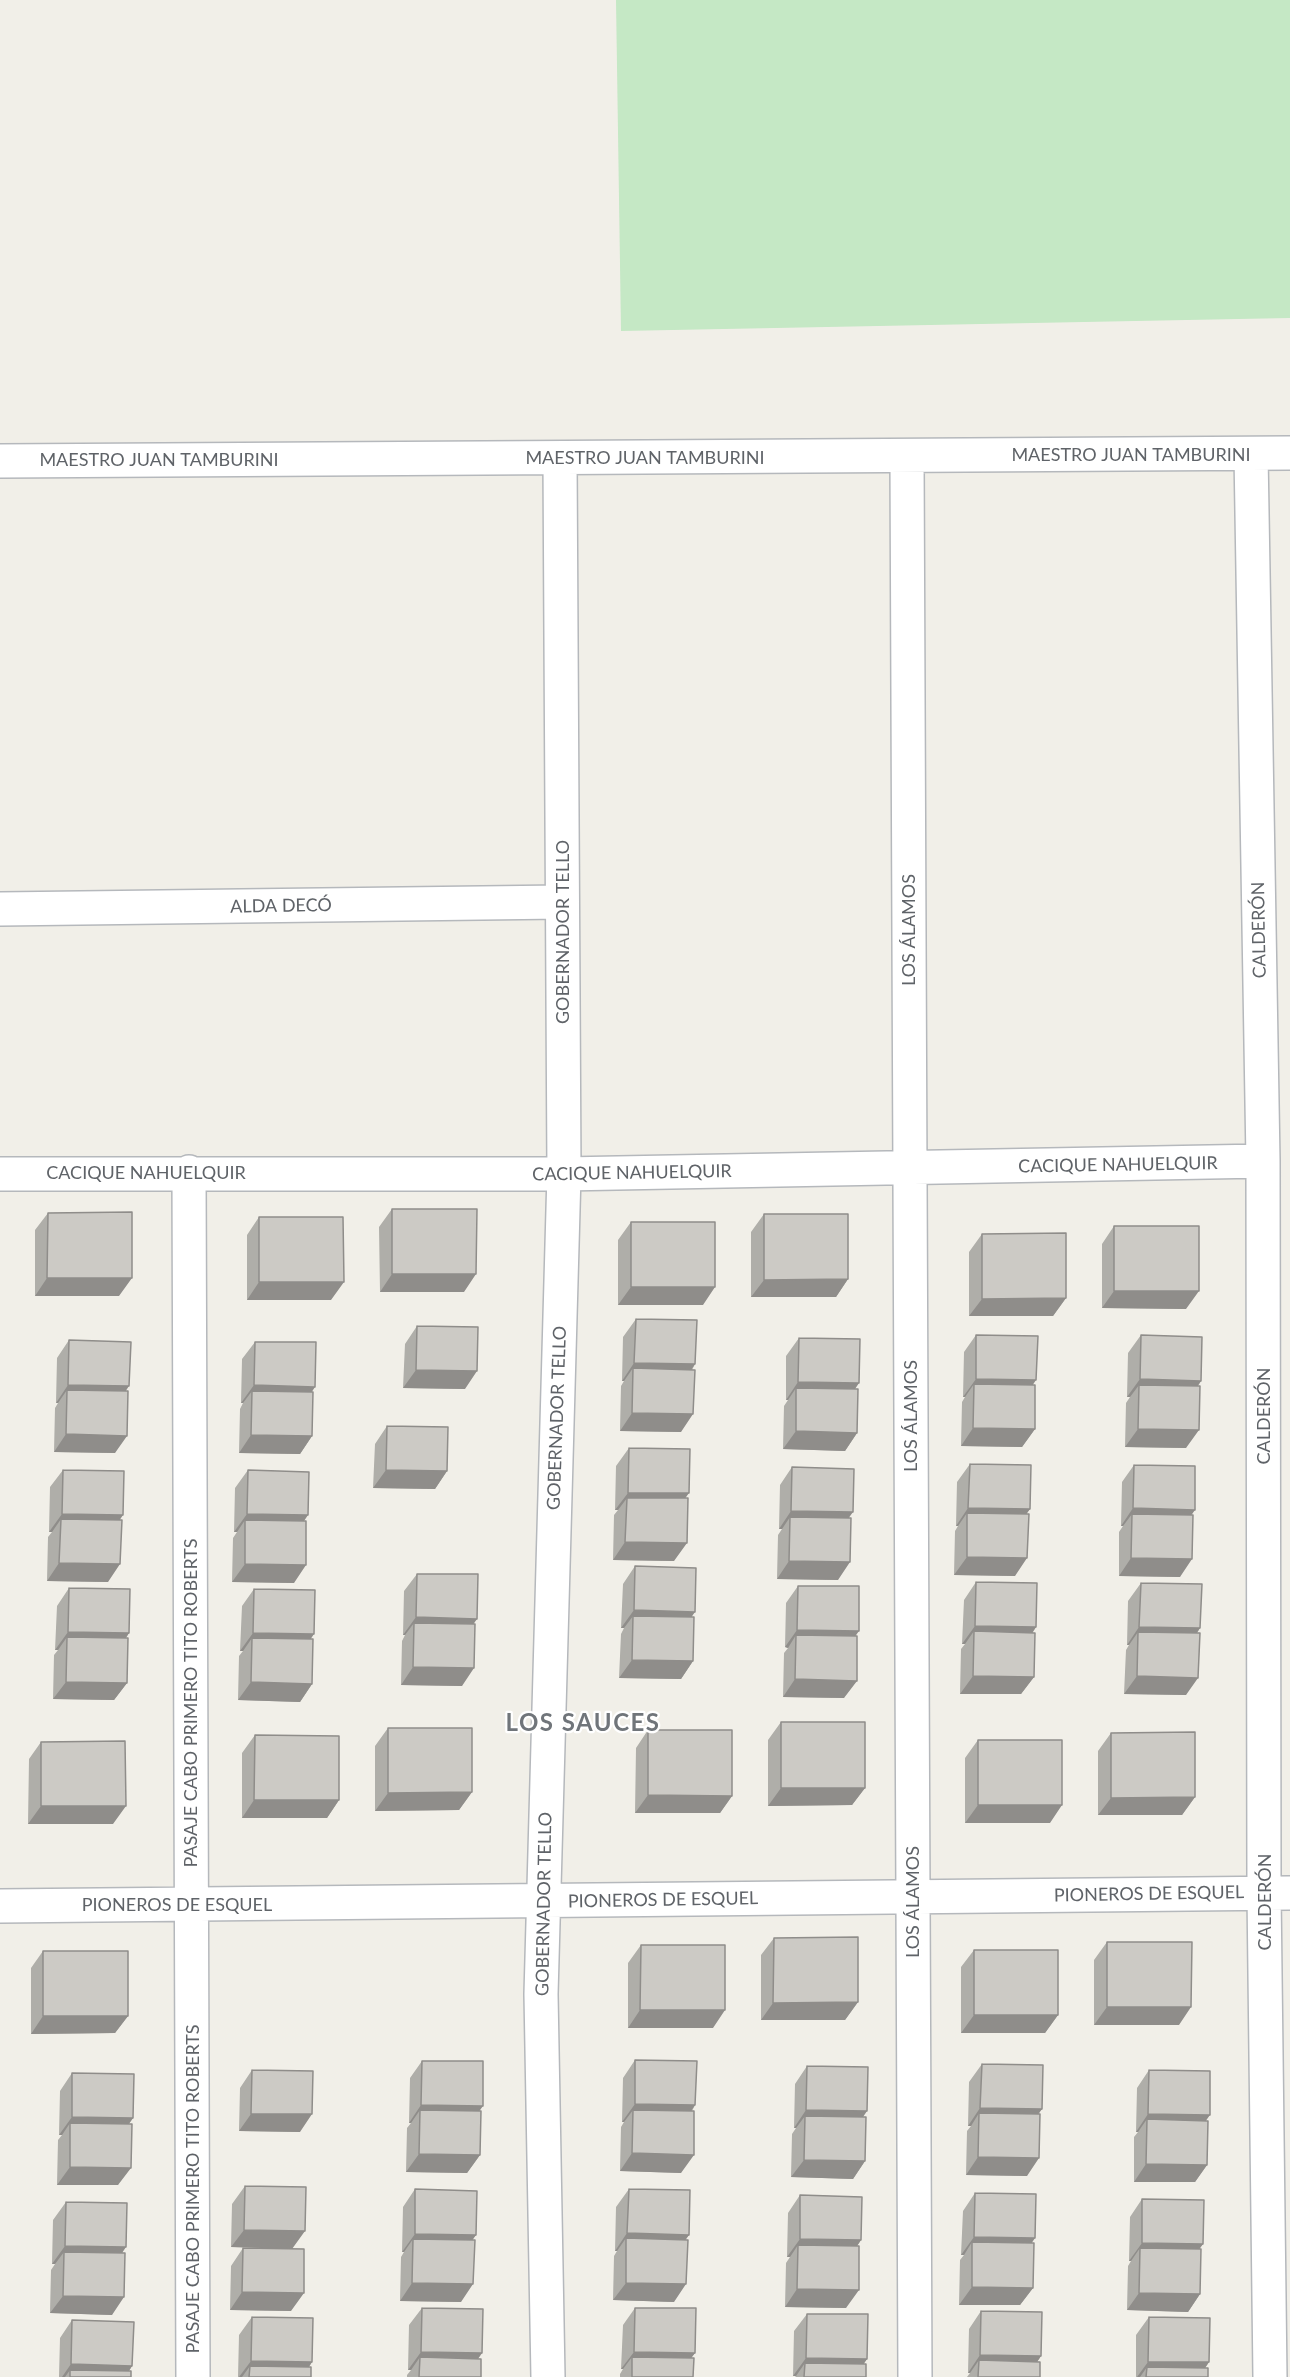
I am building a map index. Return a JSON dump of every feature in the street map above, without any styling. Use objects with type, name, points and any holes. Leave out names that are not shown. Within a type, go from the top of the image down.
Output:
[{"type":"street","name":"MAESTRO JUAN TAMBURINI","points":[[0,461],[1290,453]]},
{"type":"street","name":"CALDERÓN","points":[[1251,454],[1277,1893],[1270,2377]]},
{"type":"street","name":"LOS ÁLAMOS","points":[[907,456],[915,2377]]},
{"type":"street","name":"GOBERNADOR TELLO","points":[[548,2377],[541,1994],[564,1174],[560,458]]},
{"type":"street","name":"ALDA DECÓ","points":[[0,909],[562,902]]},
{"type":"street","name":"CACIQUE NAHUELQUIR","points":[[0,1174],[189,1172],[564,1174],[1263,1161]]},
{"type":"street","name":"PASAJE CABO PRIMERO TITO ROBERTS","points":[[189,1172],[193,2377]]},
{"type":"street","name":"PIONEROS DE ESQUEL","points":[[0,1906],[1277,1893]]},
{"type":"green space","points":[[616,0],[1290,0],[1290,318],[621,331]]},
{"type":"building","points":[[392,1209],[477,1209],[476,1274],[392,1274]]},
{"type":"building","points":[[132,1212],[132,1278],[47,1278],[48,1213]]},
{"type":"building","points":[[764,1214],[848,1214],[848,1279],[764,1280]]},
{"type":"building","points":[[259,1217],[343,1217],[344,1282],[259,1282]]},
{"type":"building","points":[[631,1222],[715,1222],[715,1287],[631,1287]]},
{"type":"building","points":[[1114,1226],[1199,1226],[1199,1291],[1114,1291]]},
{"type":"building","points":[[1066,1233],[1066,1298],[982,1299],[982,1234]]},
{"type":"building","points":[[636,1319],[697,1320],[695,1364],[634,1363]]},
{"type":"building","points":[[417,1326],[478,1327],[477,1371],[416,1370]]},
{"type":"building","points":[[976,1335],[1038,1336],[1036,1380],[976,1379]]},
{"type":"building","points":[[1141,1335],[1202,1337],[1201,1381],[1140,1379]]},
{"type":"building","points":[[799,1338],[860,1339],[859,1383],[798,1382]]},
{"type":"building","points":[[69,1340],[131,1342],[129,1386],[68,1385]]},
{"type":"building","points":[[255,1342],[316,1342],[315,1387],[254,1385]]},
{"type":"building","points":[[633,1368],[695,1370],[693,1414],[632,1413]]},
{"type":"building","points":[[974,1384],[1035,1385],[1035,1429],[973,1428]]},
{"type":"building","points":[[1139,1385],[1200,1386],[1199,1430],[1138,1429]]},
{"type":"building","points":[[796,1388],[858,1389],[857,1433],[796,1431]]},
{"type":"building","points":[[67,1390],[128,1391],[127,1436],[66,1434]]},
{"type":"building","points":[[252,1391],[313,1392],[312,1436],[251,1435]]},
{"type":"building","points":[[387,1426],[448,1427],[447,1471],[386,1470]]},
{"type":"building","points":[[629,1448],[690,1449],[689,1493],[628,1493]]},
{"type":"building","points":[[970,1464],[1031,1465],[1030,1509],[968,1508]]},
{"type":"building","points":[[1134,1465],[1195,1466],[1195,1510],[1133,1508]]},
{"type":"building","points":[[792,1467],[854,1469],[853,1512],[791,1511]]},
{"type":"building","points":[[63,1470],[124,1471],[123,1515],[62,1514]]},
{"type":"building","points":[[248,1470],[309,1472],[308,1515],[247,1514]]},
{"type":"building","points":[[627,1498],[688,1498],[687,1543],[625,1542]]},
{"type":"building","points":[[967,1513],[1029,1514],[1027,1558],[967,1557]]},
{"type":"building","points":[[1132,1514],[1193,1515],[1192,1559],[1131,1558]]},
{"type":"building","points":[[790,1517],[851,1518],[850,1562],[789,1561]]},
{"type":"building","points":[[61,1519],[122,1520],[120,1564],[59,1563]]},
{"type":"building","points":[[245,1520],[306,1521],[306,1565],[245,1564]]},
{"type":"building","points":[[635,1566],[696,1568],[695,1612],[634,1610]]},
{"type":"building","points":[[417,1574],[478,1574],[477,1619],[416,1617]]},
{"type":"building","points":[[976,1582],[1037,1583],[1036,1627],[975,1626]]},
{"type":"building","points":[[1141,1583],[1202,1584],[1200,1628],[1139,1627]]},
{"type":"building","points":[[798,1586],[859,1586],[859,1631],[797,1630]]},
{"type":"building","points":[[69,1588],[130,1589],[129,1633],[68,1632]]},
{"type":"building","points":[[254,1589],[315,1590],[314,1634],[253,1633]]},
{"type":"building","points":[[633,1616],[694,1617],[693,1661],[632,1660]]},
{"type":"building","points":[[414,1623],[475,1624],[474,1668],[413,1667]]},
{"type":"building","points":[[974,1631],[1035,1633],[1034,1677],[973,1676]]},
{"type":"building","points":[[1138,1632],[1200,1633],[1198,1678],[1137,1676]]},
{"type":"building","points":[[796,1635],[857,1636],[857,1681],[795,1679]]},
{"type":"building","points":[[67,1637],[128,1638],[127,1683],[66,1682]]},
{"type":"building","points":[[252,1638],[313,1639],[312,1684],[251,1682]]},
{"type":"building","points":[[781,1722],[865,1722],[865,1788],[781,1788]]},
{"type":"building","points":[[388,1728],[472,1728],[472,1792],[388,1793]]},
{"type":"building","points":[[648,1730],[732,1730],[732,1796],[648,1795]]},
{"type":"building","points":[[1195,1732],[1195,1797],[1111,1798],[1111,1733]]},
{"type":"building","points":[[255,1735],[339,1736],[339,1800],[254,1800]]},
{"type":"building","points":[[978,1740],[1062,1740],[1062,1805],[978,1805]]},
{"type":"building","points":[[125,1741],[126,1806],[41,1806],[41,1742]]},
{"type":"building","points":[[858,1937],[858,2002],[773,2003],[774,1938]]},
{"type":"building","points":[[1107,1942],[1192,1942],[1191,2007],[1107,2007]]},
{"type":"building","points":[[641,1945],[725,1945],[725,2010],[640,2010]]},
{"type":"building","points":[[974,1950],[1058,1950],[1058,2015],[974,2015]]},
{"type":"building","points":[[43,1951],[128,1951],[128,2016],[43,2016]]},
{"type":"building","points":[[635,2060],[697,2061],[695,2105],[635,2104]]},
{"type":"building","points":[[422,2061],[483,2061],[483,2106],[421,2105]]},
{"type":"building","points":[[982,2064],[1043,2065],[1042,2109],[980,2108]]},
{"type":"building","points":[[807,2066],[868,2067],[867,2111],[806,2110]]},
{"type":"building","points":[[252,2070],[313,2071],[312,2114],[251,2114]]},
{"type":"building","points":[[1149,2070],[1210,2071],[1210,2115],[1148,2114]]},
{"type":"building","points":[[72,2073],[134,2074],[133,2118],[72,2117]]},
{"type":"building","points":[[420,2110],[481,2111],[480,2155],[419,2154]]},
{"type":"building","points":[[633,2110],[694,2111],[694,2155],[632,2153]]},
{"type":"building","points":[[979,2113],[1040,2114],[1039,2158],[978,2157]]},
{"type":"building","points":[[805,2116],[866,2117],[865,2161],[804,2160]]},
{"type":"building","points":[[1147,2119],[1208,2121],[1207,2165],[1146,2164]]},
{"type":"building","points":[[70,2123],[132,2124],[131,2168],[70,2167]]},
{"type":"building","points":[[245,2186],[306,2187],[305,2231],[244,2230]]},
{"type":"building","points":[[415,2189],[477,2191],[476,2235],[415,2234]]},
{"type":"building","points":[[629,2189],[690,2190],[689,2235],[627,2233]]},
{"type":"building","points":[[975,2193],[1036,2194],[1035,2238],[974,2237]]},
{"type":"building","points":[[800,2195],[862,2197],[861,2240],[800,2239]]},
{"type":"building","points":[[1142,2199],[1204,2200],[1203,2244],[1142,2243]]},
{"type":"building","points":[[66,2202],[127,2203],[126,2247],[65,2246]]},
{"type":"building","points":[[626,2238],[688,2240],[686,2284],[626,2283]]},
{"type":"building","points":[[413,2239],[475,2240],[473,2284],[412,2283]]},
{"type":"building","points":[[972,2242],[1034,2243],[1033,2288],[972,2287]]},
{"type":"building","points":[[798,2245],[859,2246],[859,2290],[797,2289]]},
{"type":"building","points":[[243,2248],[304,2249],[304,2293],[242,2292]]},
{"type":"building","points":[[1140,2248],[1201,2249],[1200,2294],[1139,2293]]},
{"type":"building","points":[[64,2252],[125,2253],[124,2297],[63,2296]]},
{"type":"building","points":[[422,2308],[483,2309],[482,2353],[421,2352]]},
{"type":"building","points":[[635,2308],[696,2308],[695,2353],[634,2352]]},
{"type":"building","points":[[981,2311],[1042,2312],[1041,2356],[980,2355]]},
{"type":"building","points":[[807,2314],[868,2314],[867,2359],[806,2358]]},
{"type":"building","points":[[252,2317],[313,2318],[312,2362],[251,2361]]},
{"type":"building","points":[[1149,2317],[1210,2318],[1209,2362],[1148,2362]]},
{"type":"building","points":[[72,2320],[134,2322],[132,2366],[71,2364]]},
{"type":"building","points":[[420,2357],[481,2359],[481,2377],[419,2377]]},
{"type":"building","points":[[632,2357],[694,2358],[693,2377],[632,2377]]},
{"type":"building","points":[[979,2360],[1040,2362],[1040,2377],[978,2377]]},
{"type":"building","points":[[805,2363],[866,2364],[866,2377],[804,2377]]},
{"type":"building","points":[[250,2366],[311,2367],[311,2377],[249,2377]]},
{"type":"building","points":[[1147,2367],[1208,2368],[1208,2377],[1146,2377]]},
{"type":"building","points":[[70,2370],[131,2371],[131,2377],[70,2377]]},
{"type":"district","name":"LOS SAUCES","points":[[583,1723]]}]
